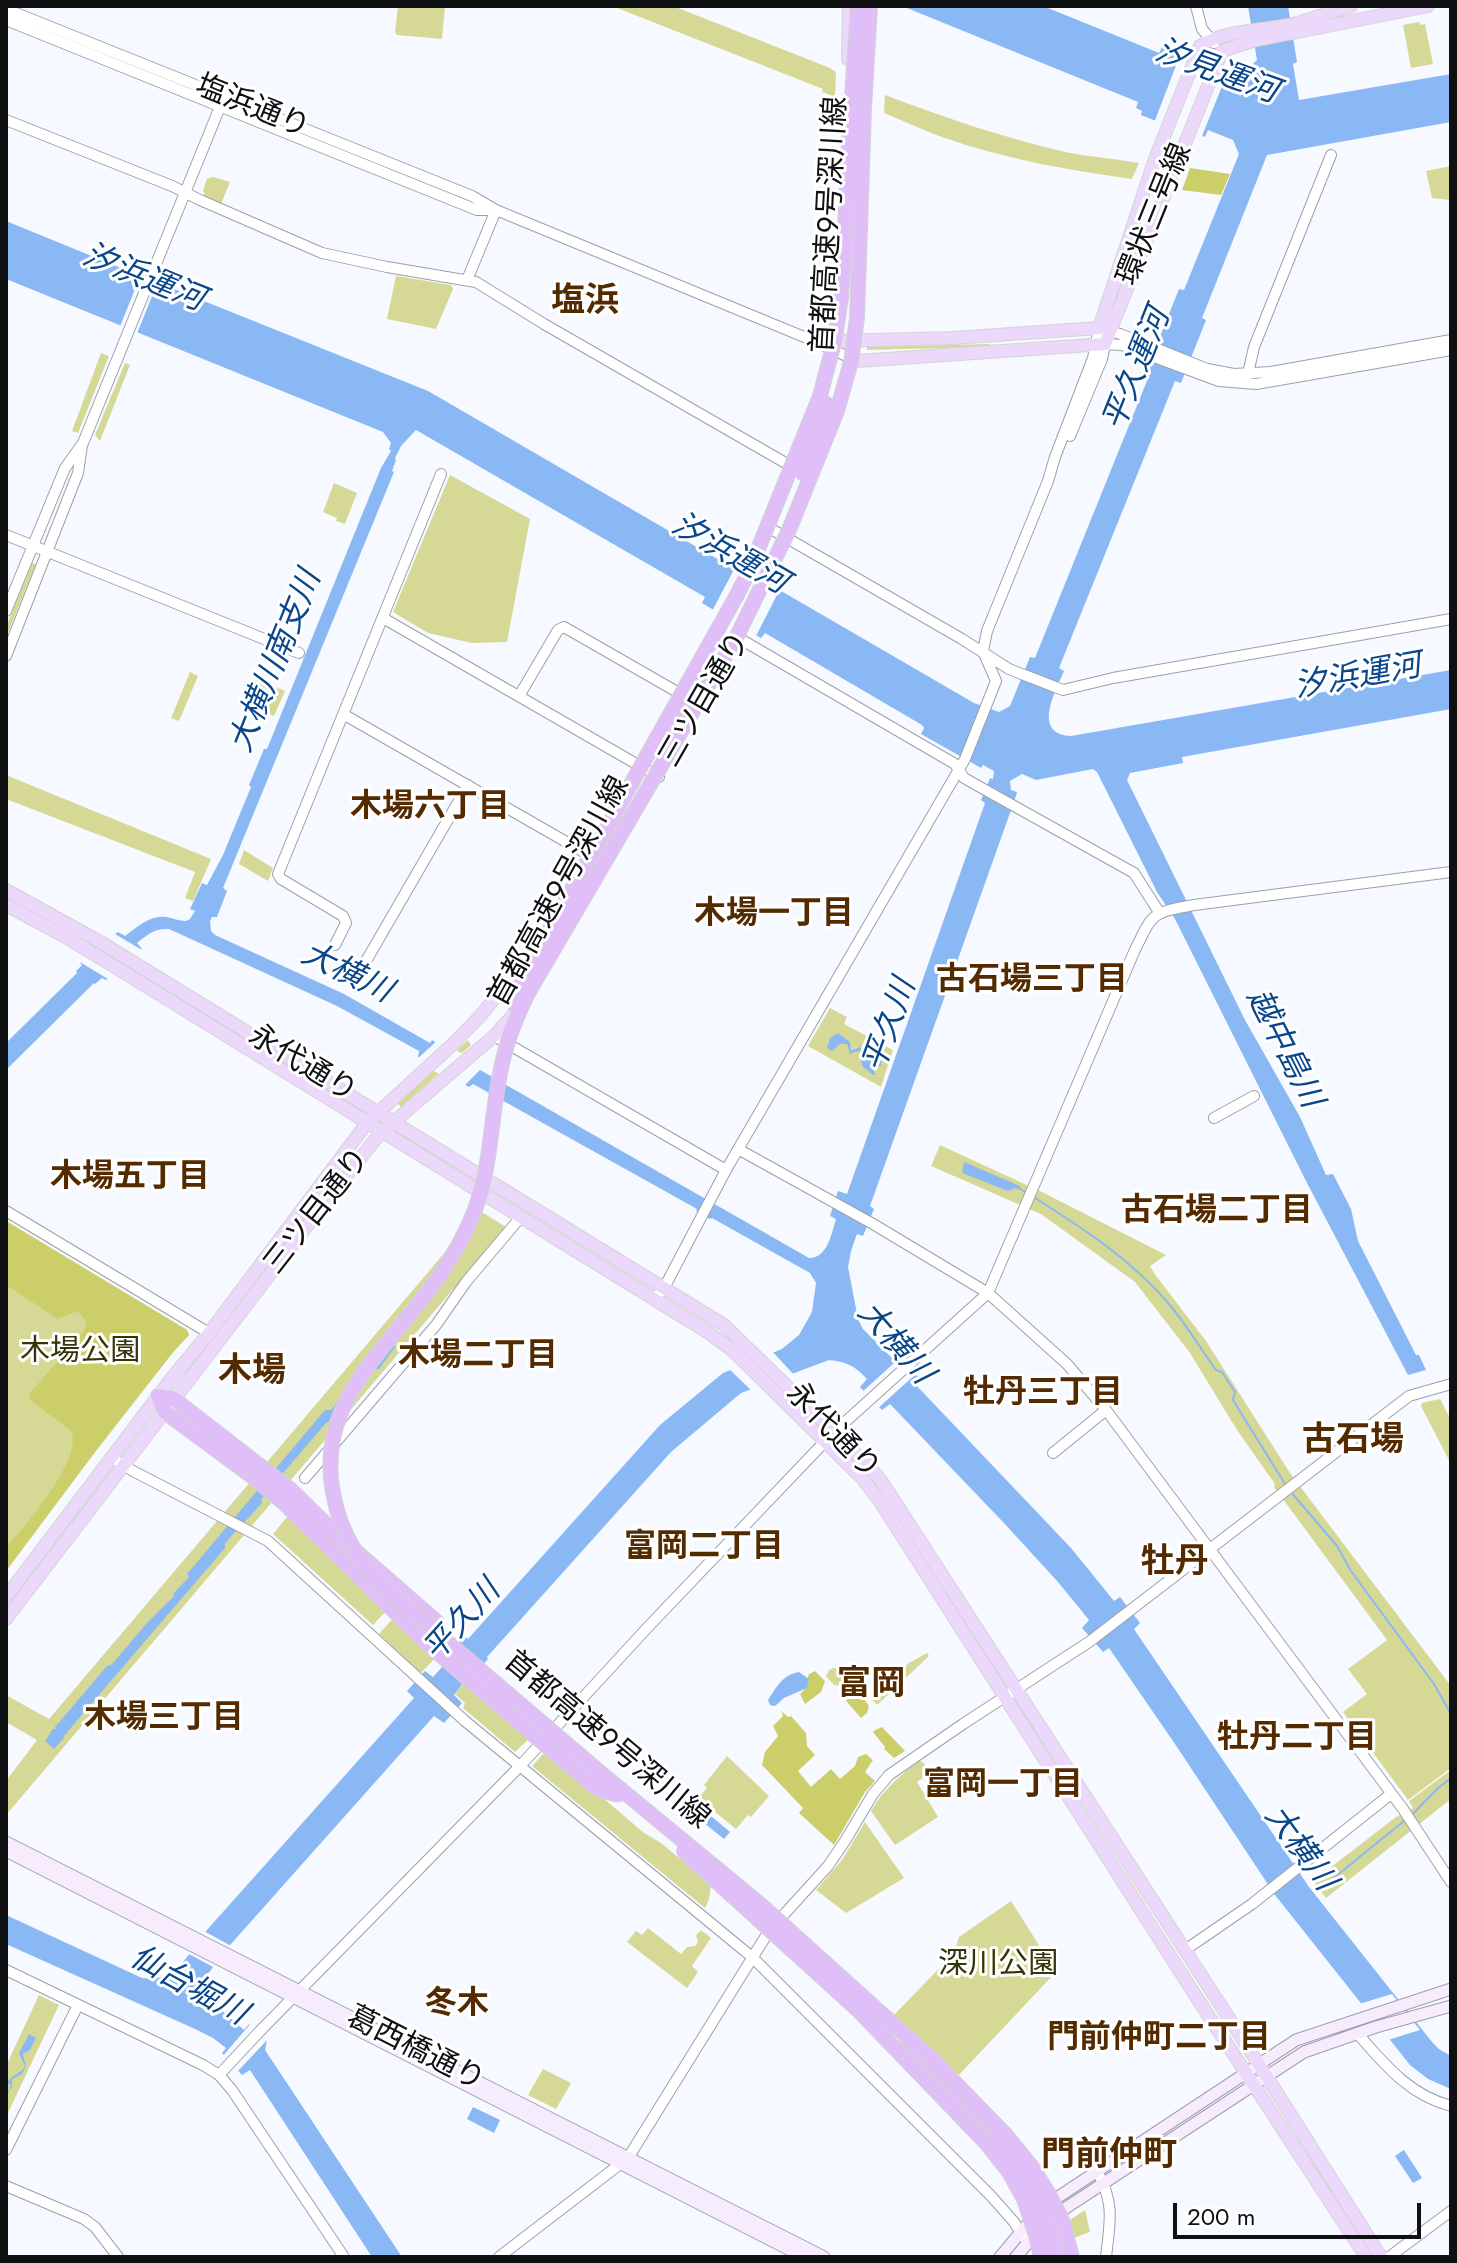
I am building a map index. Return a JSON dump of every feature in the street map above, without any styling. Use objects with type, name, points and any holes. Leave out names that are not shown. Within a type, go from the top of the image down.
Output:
[{"type":"highway","name":"首都高速9号深川線","points":[[867,8],[850,109],[841,298],[828,369],[808,429],[732,605],[528,968],[518,992],[500,1064],[484,1173],[475,1208],[442,1272],[351,1389],[337,1420],[331,1448],[331,1485],[339,1520],[371,1578],[818,1973],[974,2129],[1009,2172],[1024,2199],[1041,2257]]},
{"type":"highway","name":"首都高速9号深川線","points":[[867,8],[857,318],[851,362],[837,411],[789,530],[737,636],[527,995],[505,1052],[485,1174],[466,1231],[434,1283],[353,1387],[338,1420],[331,1454],[331,1484],[340,1520],[375,1579],[601,1773],[732,1880],[933,2060],[1006,2135],[1050,2196],[1062,2220],[1072,2257]]},
{"type":"highway","points":[[637,765],[658,748],[686,694],[736,618],[781,526],[817,436],[833,382],[845,320],[851,261],[850,109]]},
{"type":"highway","points":[[158,1396],[165,1412],[257,1472],[290,1489],[448,1632],[715,1860],[732,1880]]},
{"type":"highway","points":[[158,1396],[174,1399],[257,1472],[431,1647],[591,1784],[619,1795]]},
{"type":"highway","points":[[891,2046],[908,2053],[930,2072],[1016,2163],[1035,2195],[1056,2257]]},
{"type":"main road","name":"三ツ目通り","points":[[686,694],[766,526],[823,379],[832,345],[843,252],[849,6]]},
{"type":"main road","points":[[1296,28],[1351,6]]},
{"type":"main road","points":[[1211,40],[1251,37],[1428,6]]},
{"type":"main road","name":"三ツ目通り","points":[[6,1619],[382,1132],[494,1036],[540,981],[742,640],[770,585],[816,478],[843,411],[857,361],[863,238],[862,124],[867,8]]},
{"type":"main road","points":[[1222,51],[1251,37]]},
{"type":"main road","name":"環状三号線","points":[[1100,345],[1139,203],[1200,46],[1211,40]]},
{"type":"main road","name":"環状三号線","points":[[1104,329],[1152,228],[1222,51]]},
{"type":"main road","points":[[1139,203],[1145,209],[1159,210]]},
{"type":"main road","points":[[1133,221],[1148,221],[1152,228]]},
{"type":"main road","points":[[832,345],[1104,329]]},
{"type":"main road","points":[[857,361],[1100,345]]},
{"type":"main road","name":"三ツ目通り","points":[[6,1597],[367,1123],[455,1042],[519,967],[637,765]]},
{"type":"main road","name":"永代通り","points":[[6,890],[131,960],[724,1325],[781,1379],[830,1436]]},
{"type":"main road","name":"永代通り","points":[[6,905],[91,952],[720,1340],[765,1385],[882,1482],[1197,1998],[1366,2257]]},
{"type":"main road","name":"永代通り","points":[[1010,1693],[1185,1950],[1381,2257]]},
{"type":"main road","name":"葛西橋通り","points":[[6,1842],[228,1960],[625,2161],[824,2257]]},
{"type":"main road","name":"葛西橋通り","points":[[6,1851],[192,1940]]},
{"type":"main road","points":[[1000,2257],[1044,2206],[1296,2040],[1451,1989]]},
{"type":"main road","points":[[1016,2257],[1058,2212],[1304,2052],[1451,2006]]},
{"type":"main road","name":"葛西橋通り","points":[[625,2161],[804,2257]]},
{"type":"street","points":[[1196,6],[1202,29],[1222,51]]},
{"type":"street","name":"塩浜通り","points":[[6,9],[477,210],[496,210],[814,341],[832,345],[857,361]]},
{"type":"street","name":"塩浜通り","points":[[6,20],[222,102]]},
{"type":"street","points":[[6,656],[78,473],[83,443],[222,102]]},
{"type":"street","points":[[6,120],[186,193],[322,253],[476,282],[535,319],[816,478]]},
{"type":"street","points":[[1247,379],[1254,347],[1331,155]]},
{"type":"street","points":[[467,280],[496,210]]},
{"type":"street","points":[[1104,329],[1219,381],[1247,379],[1273,382],[1451,350]]},
{"type":"street","points":[[1247,379],[1451,340]]},
{"type":"street","points":[[654,1300],[664,1288],[726,1170],[965,758],[996,681],[983,651],[987,631],[1102,359],[1100,345],[1150,350]]},
{"type":"street","points":[[6,611],[65,468],[83,443]]},
{"type":"street","points":[[335,945],[346,919],[278,876],[441,474]]},
{"type":"street","points":[[766,526],[1009,669],[1063,690],[1113,678],[1451,619]]},
{"type":"street","points":[[6,535],[299,653]]},
{"type":"street","points":[[383,618],[661,778]]},
{"type":"street","points":[[519,696],[558,630],[564,627],[686,694]]},
{"type":"street","points":[[742,640],[955,764],[964,778],[1134,873],[1163,911]]},
{"type":"street","points":[[343,714],[608,866]]},
{"type":"street","points":[[366,961],[468,785]]},
{"type":"street","points":[[219,2075],[520,1766],[830,1436],[988,1293],[1149,923],[1163,911],[1194,905],[1451,872]]},
{"type":"street","points":[[494,1036],[726,1170]]},
{"type":"street","points":[[1214,1118],[1254,1096]]},
{"type":"street","points":[[738,1149],[830,1199],[988,1293],[1067,1364],[1106,1410],[1403,1809],[1451,1882]]},
{"type":"street","points":[[6,1211],[209,1333]]},
{"type":"street","points":[[305,1478],[428,1335],[466,1282],[520,1218]]},
{"type":"street","points":[[499,2257],[625,2161],[774,1925],[836,1855],[880,1785],[901,1765],[1089,1642],[1409,1396],[1451,1384]]},
{"type":"street","points":[[1053,1453],[1106,1410]]},
{"type":"street","points":[[112,1458],[268,1541],[456,1713],[752,1957],[991,2196],[1021,2231],[1026,2244]]},
{"type":"street","points":[[1185,1950],[1233,1918],[1391,1794]]},
{"type":"street","points":[[6,1970],[219,2075],[344,2257]]},
{"type":"street","points":[[6,2150],[78,2005]]},
{"type":"street","points":[[1357,2033],[1400,2081],[1426,2098],[1451,2106]]},
{"type":"street","points":[[1097,2171],[1111,2207],[1106,2257]]},
{"type":"street","points":[[6,2186],[84,2219],[95,2227],[118,2257]]},
{"type":"street","points":[[1389,2257],[1451,2211]]},
{"type":"green space","points":[[398,6],[445,6],[442,39],[397,35]]},
{"type":"green space","points":[[612,6],[673,6],[830,68],[836,72],[835,97],[822,92],[823,89]]},
{"type":"green space","points":[[1419,22],[1420,25],[1425,24],[1433,64],[1411,68],[1403,25]]},
{"type":"green space","points":[[885,95],[1023,141],[1070,153],[1139,163],[1132,179],[1060,168],[989,152],[884,113]]},
{"type":"green space","points":[[1451,166],[1451,200],[1432,198],[1426,171]]},
{"type":"green space","points":[[1190,168],[1230,174],[1221,195],[1182,190]]},
{"type":"green space","points":[[213,177],[230,182],[221,204],[205,197],[203,190],[207,179]]},
{"type":"green space","points":[[396,276],[451,285],[453,289],[436,329],[387,319]]},
{"type":"green space","points":[[989,344],[975,347],[867,350],[867,347]]},
{"type":"green space","points":[[101,353],[109,356],[78,433],[72,431]]},
{"type":"green space","points":[[125,363],[130,365],[100,441],[95,435]]},
{"type":"green space","points":[[450,475],[530,519],[507,642],[472,643],[428,633],[393,612]]},
{"type":"green space","points":[[334,483],[357,493],[345,524],[323,512]]},
{"type":"green space","points":[[32,563],[36,564],[6,637],[6,627]]},
{"type":"green space","points":[[190,672],[198,676],[179,721],[171,718]]},
{"type":"green space","points":[[256,679],[285,691],[274,716],[246,705]]},
{"type":"green space","points":[[6,775],[211,859],[193,901],[185,898],[195,872],[6,799]]},
{"type":"green space","points":[[244,850],[273,868],[268,881],[239,864]]},
{"type":"green space","points":[[830,1008],[847,1017],[844,1024],[893,1050],[881,1087],[808,1046]]},
{"type":"green space","points":[[468,1040],[471,1045],[401,1107],[397,1103]]},
{"type":"green space","points":[[940,1145],[1166,1255],[1150,1266],[1154,1273],[1206,1341],[1290,1473],[1451,1686],[1451,1768],[1408,1800],[1343,1712],[1367,1694],[1348,1669],[1387,1640],[1274,1487],[1275,1484],[1237,1430],[1190,1353],[1135,1282],[1041,1214],[931,1166]]},
{"type":"green space","points":[[480,1211],[506,1227],[6,1815],[6,1781],[37,1740],[6,1722],[6,1695],[49,1719]]},
{"type":"green space","name":"木場公園","points":[[6,1221],[187,1330],[189,1335],[95,1452],[6,1571]]},
{"type":"green space","name":"木場公園","points":[[6,1221],[187,1330],[189,1335],[95,1452],[6,1571],[6,1547],[50,1492],[73,1443],[71,1431],[30,1400],[29,1394],[83,1332],[87,1322],[78,1311],[58,1319],[6,1285]]},
{"type":"green space","points":[[1440,1399],[1451,1420],[1451,1464],[1421,1406],[1422,1403]]},
{"type":"green space","points":[[288,1516],[388,1609],[373,1625],[273,1534]]},
{"type":"green space","points":[[395,1616],[437,1656],[421,1673],[379,1634]]},
{"type":"green space","points":[[927,1653],[929,1656],[877,1705],[873,1696],[909,1663]]},
{"type":"green space","points":[[833,1668],[838,1668],[847,1681],[842,1686],[834,1685],[826,1676]]},
{"type":"green space","points":[[815,1671],[825,1681],[821,1692],[805,1704],[800,1694],[809,1674]]},
{"type":"green space","points":[[465,1682],[531,1737],[515,1752],[463,1708],[465,1703],[455,1694]]},
{"type":"green space","points":[[854,1685],[869,1706],[861,1718],[841,1695]]},
{"type":"green space","points":[[781,1711],[791,1716],[806,1733],[807,1746],[815,1755],[798,1771],[811,1787],[831,1769],[840,1779],[855,1766],[858,1757],[866,1754],[873,1760],[865,1772],[875,1781],[865,1792],[834,1845],[799,1813],[803,1808],[762,1765],[765,1752],[778,1736],[773,1726],[783,1716]]},
{"type":"green space","points":[[882,1727],[905,1751],[894,1758],[873,1732]]},
{"type":"green space","points":[[547,1750],[644,1833],[661,1843],[711,1885],[705,1908],[532,1766]]},
{"type":"green space","points":[[727,1756],[769,1796],[736,1829],[698,1798],[707,1788],[704,1785]]},
{"type":"green space","points":[[919,1761],[930,1773],[917,1782],[938,1817],[895,1845],[871,1811],[892,1783]]},
{"type":"green space","points":[[1451,1770],[1451,1799],[1326,1898],[1313,1881],[1396,1817],[1413,1808],[1409,1801]]},
{"type":"green space","points":[[865,1822],[904,1878],[846,1913],[816,1890],[842,1860]]},
{"type":"green space","name":"深川公園","points":[[1011,1901],[1056,1972],[956,2078],[893,2016],[954,1953],[959,1937]]},
{"type":"green space","points":[[648,1928],[681,1954],[687,1947],[695,1946],[698,1942],[696,1935],[701,1930],[711,1938],[692,1966],[698,1972],[687,1988],[627,1942],[636,1931],[642,1935]]},
{"type":"green space","points":[[39,1995],[59,2005],[6,2117],[6,2066]]},
{"type":"green space","points":[[543,2069],[571,2083],[556,2109],[528,2095]]},
{"type":"green space","points":[[1085,2210],[1090,2232],[1048,2247],[1044,2240],[1053,2231]]},
{"type":"water","points":[[902,6],[1043,6],[1159,53],[1162,47],[1225,70],[1237,79],[1257,60],[1248,6],[1288,6],[1297,62],[1293,64],[1299,100],[1451,74],[1451,122],[1267,155],[1202,318],[1206,320],[1181,383],[1175,381],[1059,668],[1064,671],[1052,700],[1049,720],[1052,728],[1071,736],[1451,670],[1451,709],[1182,757],[1183,763],[1130,773],[1127,780],[1245,1020],[1300,1117],[1326,1175],[1333,1174],[1351,1209],[1358,1241],[1426,1370],[1408,1375],[1307,1183],[1175,919],[1157,892],[1093,769],[1036,780],[1022,774],[1010,781],[1011,790],[1017,792],[1015,799],[870,1206],[874,1209],[863,1236],[857,1234],[848,1267],[858,1319],[863,1329],[893,1359],[898,1355],[918,1377],[914,1383],[1071,1548],[1114,1601],[1120,1597],[1140,1623],[1134,1629],[1309,1887],[1432,2042],[1451,2056],[1451,2089],[1428,2079],[1410,2065],[1275,1895],[1109,1648],[1103,1652],[1082,1628],[1089,1620],[1058,1582],[890,1404],[882,1410],[860,1387],[867,1379],[863,1375],[850,1365],[829,1360],[741,1393],[671,1452],[467,1683],[464,1682],[454,1695],[462,1703],[444,1723],[434,1716],[231,1944],[200,1984],[200,1991],[244,2030],[249,2024],[267,2040],[265,2050],[402,2257],[372,2257],[250,2070],[242,2075],[222,2053],[226,2048],[213,2038],[6,1944],[6,1915],[142,1978],[154,1979],[172,1972],[414,1698],[407,1691],[425,1671],[433,1677],[443,1666],[439,1662],[463,1636],[468,1639],[660,1425],[723,1373],[782,1349],[799,1335],[812,1312],[816,1283],[810,1273],[473,1084],[469,1087],[418,1057],[419,1051],[337,1006],[169,929],[152,932],[137,943],[142,949],[106,980],[102,978],[94,983],[6,1070],[6,1043],[77,973],[82,965],[80,963],[118,932],[125,936],[144,922],[160,917],[186,921],[195,911],[190,909],[202,883],[207,885],[223,855],[251,787],[249,785],[264,749],[267,749],[381,468],[391,451],[391,443],[383,432],[6,279],[6,221],[138,275],[141,271],[160,278],[159,283],[428,391],[726,564],[733,563],[974,703],[999,712],[1010,706],[1030,657],[1035,658],[1151,371],[1147,369],[1179,289],[1184,290],[1239,154],[1233,140],[1208,130],[1205,137],[1200,135],[1198,138],[1141,115],[1142,111],[1136,108],[1138,102]],"holes":[[[416,430],[705,597],[702,603],[761,638],[765,633],[922,725],[921,734],[981,768],[983,765],[994,771],[981,800],[985,803],[847,1194],[838,1191],[830,1216],[836,1219],[825,1250],[809,1258],[432,1040],[430,1043],[344,994],[211,931],[210,921],[212,917],[217,917],[227,891],[223,888],[394,472],[395,458]]]},
{"type":"water","points":[[838,1033],[850,1042],[851,1051],[860,1047],[867,1054],[877,1055],[881,1059],[881,1066],[872,1065],[875,1075],[862,1066],[861,1052],[850,1054],[847,1044],[840,1044],[832,1051],[827,1048],[830,1038]]},
{"type":"water","points":[[964,1162],[1020,1186],[1019,1190],[1008,1191],[962,1173]]},
{"type":"water","points":[[440,1269],[448,1276],[434,1289],[435,1295],[421,1313],[416,1313],[395,1341],[395,1347],[379,1369],[373,1369],[337,1415],[325,1424],[261,1499],[262,1503],[225,1543],[225,1548],[54,1749],[45,1741],[53,1729],[107,1666],[174,1596],[189,1577],[187,1574],[325,1410],[331,1410]]},
{"type":"water","points":[[799,1672],[809,1679],[807,1688],[784,1698],[775,1706],[770,1705],[768,1700],[780,1682]]},
{"type":"water","points":[[705,1811],[730,1832],[724,1839],[699,1819]]},
{"type":"water","points":[[29,2034],[36,2038],[30,2050],[23,2054],[26,2066],[22,2074],[12,2079],[12,2087],[6,2096],[11,2086],[9,2083],[6,2090],[8,2081],[25,2066],[19,2053]]},
{"type":"water","points":[[473,2107],[500,2120],[494,2133],[467,2119]]},
{"type":"water","points":[[1404,2150],[1422,2178],[1413,2183],[1395,2156]]},
{"type":"pier","points":[[1182,50],[1229,69],[1200,141],[1154,123]]},
{"type":"pier","points":[[142,272],[159,279],[136,336],[119,329]]},
{"type":"pier","points":[[738,562],[781,587],[755,638],[711,613]]},
{"type":"pier","points":[[115,934],[142,950],[108,979],[80,962]]},
{"type":"pier","points":[[439,1039],[483,1067],[462,1088],[416,1060]]},
{"type":"pier","points":[[770,1349],[796,1377],[753,1392],[727,1367]]},
{"type":"pier","points":[[903,1355],[918,1372],[876,1410],[861,1393]]},
{"type":"pier","points":[[202,1930],[233,1947],[217,1969],[185,1952]]},
{"type":"pier","points":[[1392,1994],[1420,2030],[1388,2040],[1359,2004]]},
{"type":"pier","points":[[252,2022],[269,2038],[238,2071],[222,2057]]},
{"type":"waterway","points":[[1019,1188],[1027,1193]]},
{"type":"waterway","points":[[1032,1196],[1122,1258],[1169,1304],[1235,1392],[1233,1400],[1285,1484]]},
{"type":"waterway","points":[[1291,1492],[1337,1546],[1351,1571],[1434,1684],[1451,1714]]},
{"type":"waterway","points":[[1412,1815],[1451,1778]]},
{"type":"waterway","name":"大横川","points":[[1330,1881],[1404,1821]]},
{"type":"district","name":"塩浜","points":[[585,303]]},
{"type":"district","name":"木場六丁目","points":[[430,808]]},
{"type":"district","name":"木場一丁目","points":[[774,915]]},
{"type":"district","name":"古石場三丁目","points":[[1032,981]]},
{"type":"district","name":"木場五丁目","points":[[130,1178]]},
{"type":"district","name":"古石場二丁目","points":[[1217,1212]]},
{"type":"district","name":"木場二丁目","points":[[478,1357]]},
{"type":"district","name":"木場","points":[[252,1373]]},
{"type":"district","name":"牡丹三丁目","points":[[1043,1394]]},
{"type":"district","name":"古石場","points":[[1353,1442]]},
{"type":"district","name":"富岡二丁目","points":[[704,1548]]},
{"type":"district","name":"牡丹","points":[[1175,1564]]},
{"type":"district","name":"富岡","points":[[871,1686]]},
{"type":"district","name":"木場三丁目","points":[[164,1719]]},
{"type":"district","name":"牡丹二丁目","points":[[1297,1739]]},
{"type":"district","name":"富岡一丁目","points":[[1003,1786]]},
{"type":"district","name":"冬木","points":[[457,2005]]},
{"type":"district","name":"門前仲町二丁目","points":[[1159,2039]]},
{"type":"district","name":"門前仲町","points":[[1109,2157]]},
{"type":"water label","name":"汐見運河","points":[[1216,73]]},
{"type":"water label","name":"汐浜運河","points":[[143,279]]},
{"type":"water label","name":"平久運河","points":[[1138,370]]},
{"type":"water label","name":"汐浜運河","points":[[729,555]]},
{"type":"water label","name":"大横川南支川","points":[[277,662]]},
{"type":"water label","name":"汐浜運河","points":[[1358,678]]},
{"type":"water label","name":"平久川","points":[[891,1026]]},
{"type":"water label","name":"越中島川","points":[[1283,1049]]},
{"type":"water label","name":"平久川","points":[[463,1622]]},
{"type":"water label","name":"仙台堀川","points":[[188,1987]]}]
